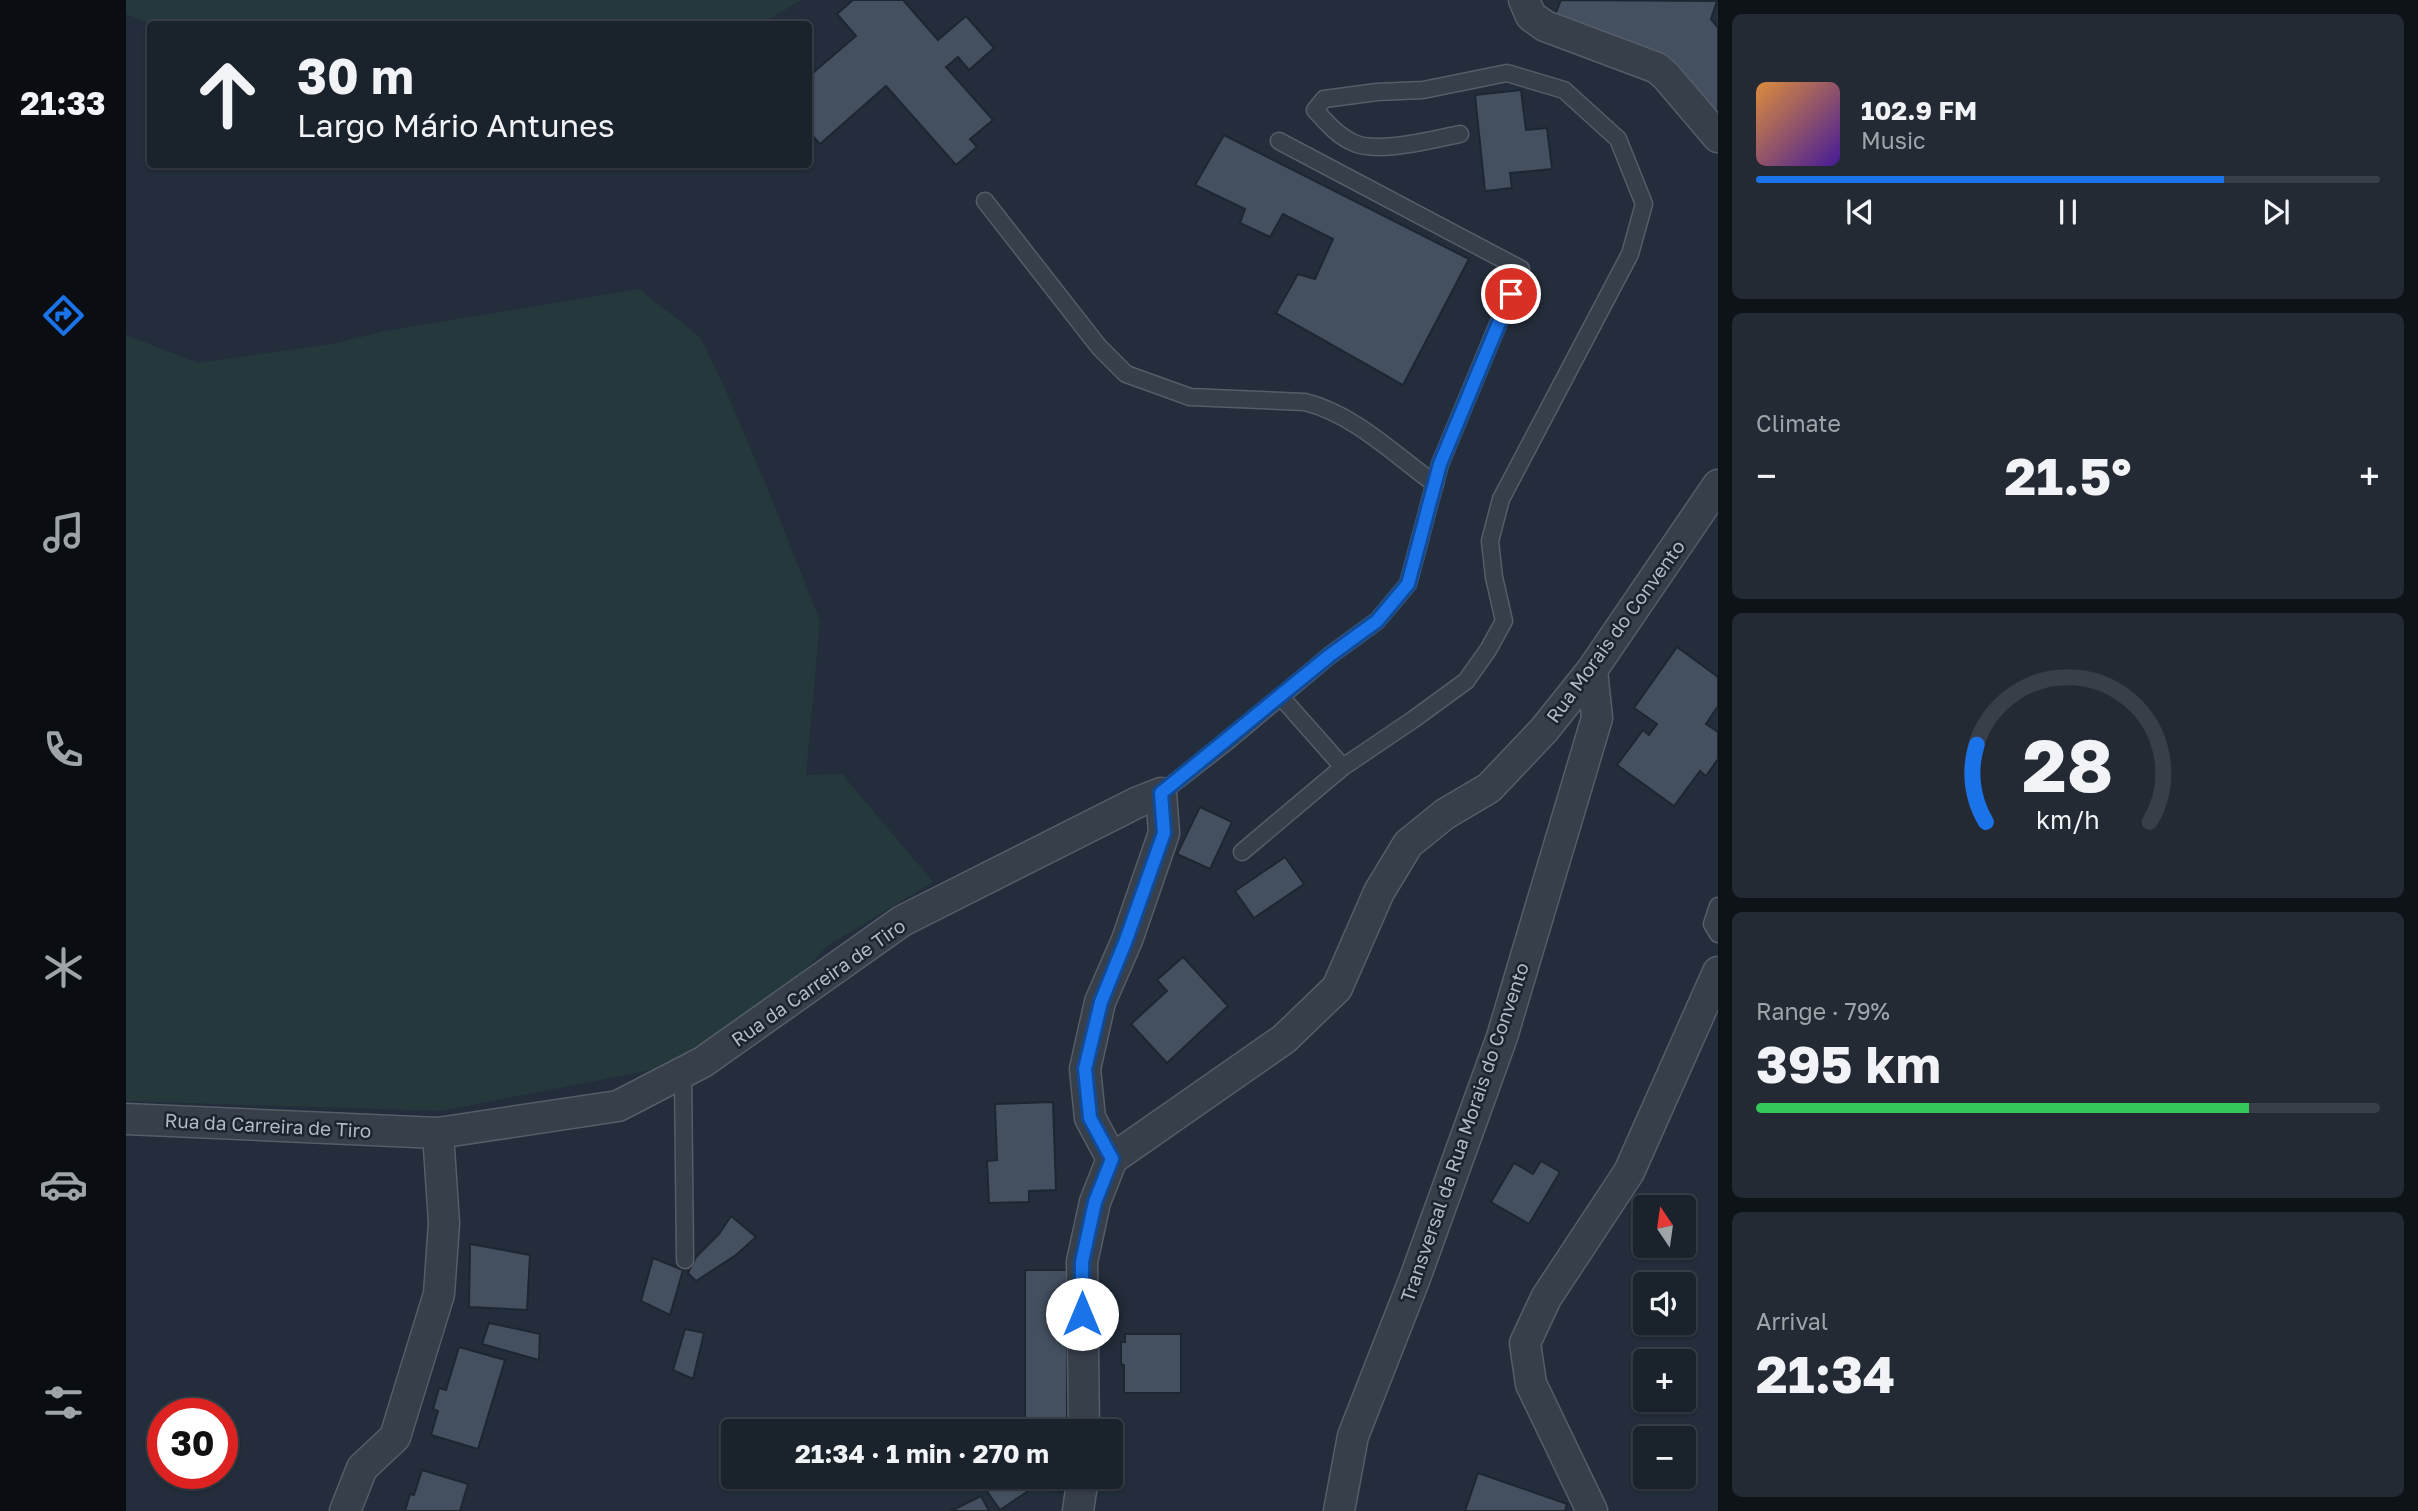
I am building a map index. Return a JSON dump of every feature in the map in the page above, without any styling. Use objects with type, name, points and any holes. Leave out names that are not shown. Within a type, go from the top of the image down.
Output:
[{"type":"street","points":[[1524,0],[1531,16],[1545,26],[1657,68],[1718,137]]},
{"type":"street","name":"Rua Morais do Convento","points":[[1112,1159],[1284,1040],[1337,988],[1379,892],[1408,844],[1445,814],[1489,788],[1544,730],[1592,670],[1718,485]]},
{"type":"street","name":"Transversal da Rua Morais do Convento","points":[[1339,1511],[1353,1436],[1415,1278],[1506,1023],[1597,718],[1592,670]]},
{"type":"street","points":[[1084,1419],[1082,1262],[1095,1202],[1112,1159],[1090,1118],[1085,1069],[1101,1002],[1164,833],[1161,793]]},
{"type":"street","name":"Rua da Carreira de Tiro","points":[[126,1119],[438,1133],[618,1106],[703,1062],[902,921],[1138,802],[1161,793]]},
{"type":"street","points":[[1592,1511],[1531,1384],[1525,1343],[1546,1298],[1629,1172],[1718,972]]},
{"type":"street","points":[[345,1511],[362,1468],[395,1437],[439,1294],[444,1223],[438,1133]]},
{"type":"street","points":[[1078,1511],[1081,1489]]},
{"type":"lane","points":[[1242,852],[1343,767],[1466,681],[1488,650],[1504,621],[1494,577],[1490,541],[1501,499],[1630,254],[1644,204],[1618,139],[1564,90],[1507,73],[1423,90],[1377,92],[1324,99],[1315,110],[1330,127],[1354,144],[1395,148],[1460,134]]},
{"type":"lane","points":[[1161,793],[1329,656],[1377,621],[1408,584],[1440,464],[1521,270],[1279,141]]},
{"type":"lane","points":[[985,201],[1099,347],[1126,374],[1190,397],[1305,402],[1321,406],[1358,427],[1435,484]]},
{"type":"lane","points":[[1281,696],[1343,767]]},
{"type":"lane","points":[[1718,906],[1712,924],[1718,934]]},
{"type":"lane","points":[[683,1073],[685,1260]]},
{"type":"green space","points":[[126,0],[801,0],[766,21],[147,22],[126,14]]},
{"type":"green space","points":[[639,289],[700,337],[766,485],[820,621],[806,775],[842,774],[933,882],[827,946],[778,1000],[677,1065],[441,1111],[126,1101],[126,335],[198,363],[332,344],[385,331]]},
{"type":"building","points":[[853,0],[903,0],[938,40],[966,16],[994,48],[969,70],[958,57],[946,67],[993,120],[970,139],[977,147],[956,165],[886,86],[820,144],[812,135],[812,74],[856,36],[837,14]]},
{"type":"building","points":[[1561,0],[1717,1],[1711,19],[1718,28],[1718,121],[1555,15]]},
{"type":"building","points":[[1521,90],[1526,130],[1547,128],[1552,169],[1510,173],[1512,188],[1485,191],[1475,95]]},
{"type":"building","points":[[1224,135],[1469,259],[1403,385],[1276,313],[1298,274],[1315,279],[1333,239],[1283,214],[1270,237],[1240,223],[1245,209],[1195,185]]},
{"type":"building","points":[[1677,647],[1718,677],[1718,706],[1706,724],[1718,732],[1718,759],[1706,776],[1700,771],[1674,806],[1617,765],[1643,730],[1649,735],[1657,724],[1634,708]]},
{"type":"building","points":[[1200,807],[1232,822],[1210,869],[1177,854]]},
{"type":"building","points":[[1285,857],[1304,884],[1254,918],[1235,891]]},
{"type":"building","points":[[1183,957],[1228,1006],[1167,1063],[1131,1024],[1167,991],[1157,980]]},
{"type":"building","points":[[1053,1102],[1056,1190],[1029,1191],[1029,1202],[989,1203],[987,1161],[997,1160],[995,1104]]},
{"type":"building","points":[[1541,1161],[1560,1172],[1529,1224],[1491,1202],[1514,1163],[1533,1174]]},
{"type":"building","points":[[731,1216],[756,1237],[736,1255],[696,1281],[688,1273],[696,1257],[719,1234]]},
{"type":"building","points":[[470,1244],[530,1255],[527,1310],[469,1307]]},
{"type":"building","points":[[653,1258],[683,1270],[670,1315],[641,1301]]},
{"type":"building","points":[[1025,1270],[1067,1270],[1067,1419],[1025,1419]]},
{"type":"building","points":[[489,1323],[540,1334],[539,1360],[482,1344]]},
{"type":"building","points":[[685,1329],[704,1333],[693,1379],[673,1370]]},
{"type":"building","points":[[1125,1334],[1181,1334],[1181,1393],[1124,1393],[1121,1342],[1125,1342]]},
{"type":"building","points":[[459,1347],[505,1360],[478,1449],[431,1435],[438,1411],[433,1409],[439,1388],[446,1390]]},
{"type":"building","points":[[422,1470],[468,1484],[460,1511],[405,1511],[410,1494],[414,1495]]},
{"type":"building","points":[[1478,1473],[1567,1504],[1565,1511],[1465,1511]]},
{"type":"building","points":[[985,1489],[1031,1489],[1000,1510]]},
{"type":"building","points":[[981,1496],[989,1511],[951,1511]]},
{"type":"route","points":[[1082,1314],[1082,1262],[1095,1202],[1112,1159],[1090,1118],[1085,1069],[1101,1002],[1164,833],[1161,793],[1329,656],[1377,621],[1408,584],[1440,464],[1511,294]]}]
